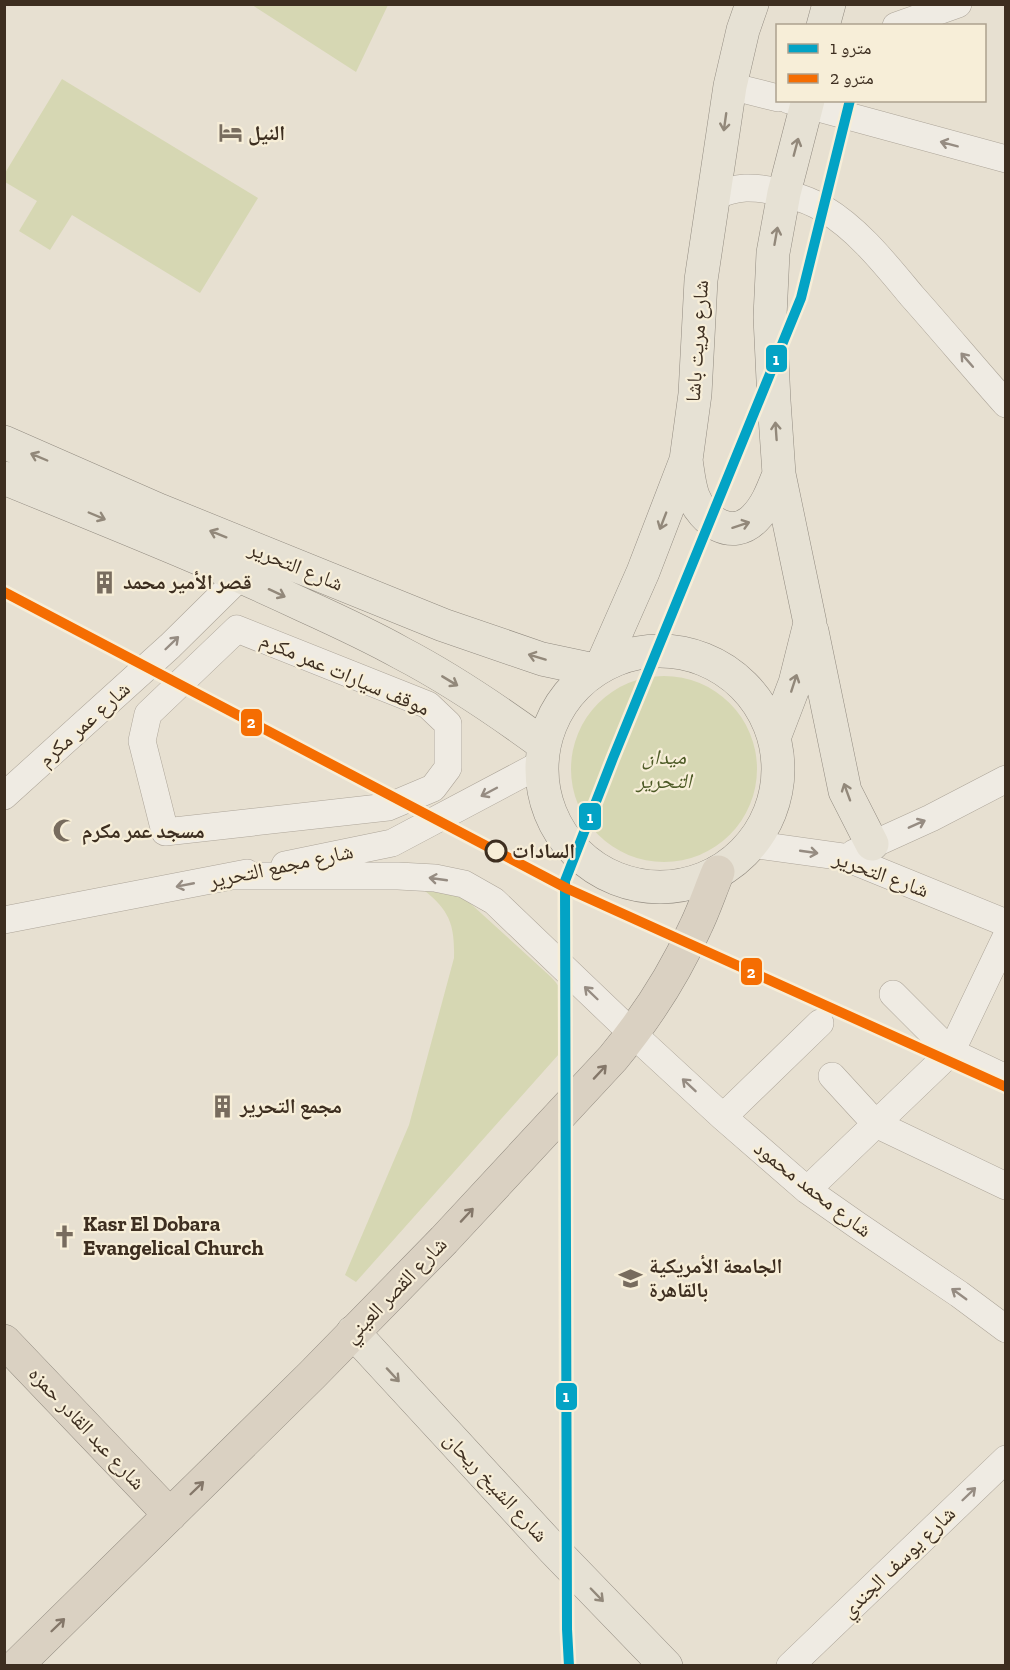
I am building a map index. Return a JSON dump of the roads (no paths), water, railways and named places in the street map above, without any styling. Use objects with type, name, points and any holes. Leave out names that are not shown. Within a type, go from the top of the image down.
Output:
[{"type":"highway","name":"شارع القصر العيني","points":[[16,1665],[304,1383],[444,1240],[613,1058],[633,1034],[669,980],[695,928],[718,872]]},
{"type":"highway","name":"شارع عبد القادر حمزه","points":[[4,1341],[170,1515]]},
{"type":"main road","name":"شارع مريت باشا","points":[[598,667],[644,573],[686,460],[695,394],[701,280],[730,86],[743,30],[752,4]]},
{"type":"main road","points":[[824,24],[829,4]]},
{"type":"main road","points":[[795,102],[784,193],[773,253],[770,317],[779,474],[858,850]]},
{"type":"main road","name":"شارع التحرير","points":[[4,442],[159,510],[443,625],[542,659],[598,667]]},
{"type":"main road","points":[[686,460],[691,489],[698,505],[708,519],[728,528],[742,526],[755,518],[767,500],[779,474]]},
{"type":"main road","name":"شارع التحرير","points":[[4,478],[241,576],[402,653],[489,705],[542,754]]},
{"type":"main road","points":[[774,738],[795,683],[810,623]]},
{"type":"main road","points":[[661,650],[692,655],[721,667],[744,686],[763,710],[774,738],[778,766],[776,794],[766,820],[751,844],[736,860],[718,872],[684,885],[649,887],[614,878],[584,859],[560,832],[545,800],[542,754],[553,715],[571,690],[598,667],[631,654],[661,650]]},
{"type":"main road","name":"شارع الشيخ ريحان","points":[[353,1332],[554,1550],[666,1665]]},
{"type":"street","points":[[902,24],[958,4]]},
{"type":"street","points":[[730,86],[776,97]]},
{"type":"street","points":[[799,102],[1005,159]]},
{"type":"street","points":[[714,196],[746,188],[784,193],[823,208],[846,224],[879,257],[1005,404]]},
{"type":"street","name":"شارع عمر مكرم","points":[[4,796],[170,646],[241,576]]},
{"type":"street","name":"موقف سيارات عمر مكرم","points":[[237,628],[428,705],[448,724],[448,768],[433,788],[388,807],[165,832],[142,741],[148,714],[181,682],[237,628]]},
{"type":"street","name":"شارع مجمع التحرير","points":[[4,920],[392,843],[542,754]]},
{"type":"street","points":[[858,850],[931,818],[1005,779]]},
{"type":"street","points":[[392,843],[399,883]]},
{"type":"street","name":"شارع التحرير","points":[[751,844],[858,850],[1005,923]]},
{"type":"street","name":"شارع محمد محمود","points":[[231,876],[399,883],[435,878],[464,884],[494,901],[633,1034],[807,1190],[959,1294],[1005,1329]]},
{"type":"street","points":[[807,1190],[951,1052],[1005,937]]},
{"type":"street","points":[[893,994],[951,1052],[1005,1078]]},
{"type":"street","points":[[723,1117],[819,1023]]},
{"type":"street","points":[[832,1076],[876,1124],[1005,1186]]},
{"type":"street","name":"شارع يوسف الجندي","points":[[790,1665],[1005,1459]]},
{"type":"metro line","name":"1","points":[[569,1666],[567,1629],[565,881],[801,298],[850,102]]},
{"type":"metro line","name":"2","points":[[4,592],[568,889],[1006,1087]]},
{"type":"place","name":"النيل","points":[[230,133]]},
{"type":"place","name":"قصر الأمير محمد","points":[[105,582]]},
{"type":"place","name":"مسجد عمر مكرم","points":[[64,831]]},
{"type":"place","name":"السادات","points":[[496,851]]},
{"type":"place","name":"مجمع التحرير","points":[[222,1106]]},
{"type":"place","name":"Kasr El Dobara Evangelical Church","points":[[65,1236]]},
{"type":"place","name":"الجامعة الأمريكية بالقاهرة","points":[[631,1278]]},
{"type":"park label","name":"ميدان التحرير","points":[[664,769]]}]
